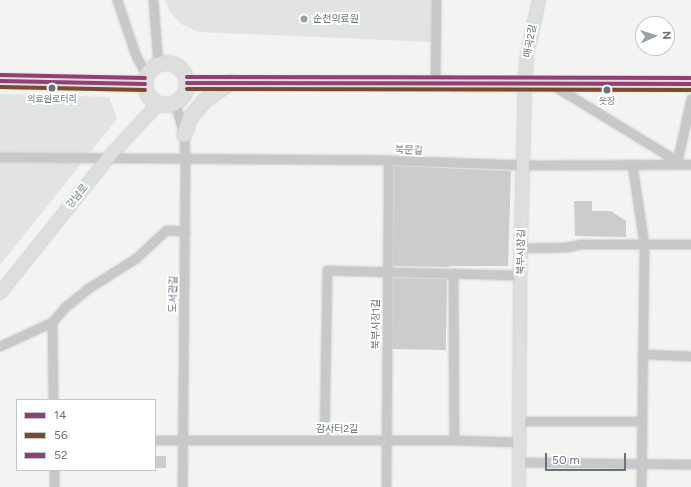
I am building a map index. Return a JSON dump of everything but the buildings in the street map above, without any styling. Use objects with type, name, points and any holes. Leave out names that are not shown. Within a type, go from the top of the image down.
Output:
[{"type":"main road","points":[[166,62],[174,64],[183,72],[187,83],[184,94],[175,103],[159,103],[152,99],[147,92],[146,80],[151,69],[158,64],[166,62]]},
{"type":"main road","points":[[0,81],[146,80]]},
{"type":"main road","points":[[184,135],[190,118],[204,101],[231,82]]},
{"type":"main road","points":[[187,83],[548,82],[691,84]]},
{"type":"street","points":[[117,0],[136,56],[146,80]]},
{"type":"street","points":[[153,0],[158,64]]},
{"type":"street","points":[[435,83],[436,0]]},
{"type":"street","name":"매곡2길","points":[[525,83],[528,48],[539,0]]},
{"type":"street","name":"북문길","points":[[548,82],[677,161],[691,164]]},
{"type":"street","name":"북부시장길","points":[[519,487],[520,275],[525,83]]},
{"type":"street","points":[[677,161],[691,99]]},
{"type":"street","name":"강남로","points":[[0,293],[108,158],[159,103]]},
{"type":"street","name":"도서관길","points":[[175,103],[184,135],[185,160],[182,487]]},
{"type":"street","name":"북문길","points":[[0,157],[185,160],[388,160],[524,165],[691,164]]},
{"type":"street","name":"북부시장1길","points":[[386,487],[388,160]]},
{"type":"street","points":[[632,164],[644,244],[641,487]]},
{"type":"street","points":[[0,346],[52,322],[65,307],[87,289],[136,258],[166,230],[184,231]]},
{"type":"street","points":[[521,248],[566,247],[582,244],[691,244]]},
{"type":"street","points":[[324,440],[327,270],[520,275]]},
{"type":"street","points":[[453,273],[454,440]]},
{"type":"street","points":[[52,322],[53,399]]},
{"type":"street","points":[[642,354],[691,356]]},
{"type":"street","points":[[520,421],[641,420]]},
{"type":"street","name":"감사터2길","points":[[156,440],[454,440],[520,442]]},
{"type":"street","points":[[520,462],[691,464]]},
{"type":"street","points":[[54,471],[54,487]]},
{"type":"shaded area","name":"순천의료원","points":[[165,0],[432,0],[432,42],[199,32],[181,24],[170,12]]},
{"type":"shaded area","points":[[0,94],[109,97],[117,119],[0,265]]},
{"type":"transit line","name":"52","points":[[0,75],[145,78]]},
{"type":"transit line","name":"52","points":[[187,77],[691,78]]},
{"type":"transit line","name":"14","points":[[0,81],[145,84]]},
{"type":"transit line","name":"14","points":[[187,83],[691,84]]},
{"type":"transit line","name":"56","points":[[0,87],[145,90]]},
{"type":"transit line","name":"56","points":[[187,89],[691,90]]},
{"type":"place","name":"순천의료원","points":[[304,19]]},
{"type":"place","name":"의료원로터리","points":[[52,88]]},
{"type":"place","name":"웃장","points":[[607,90]]}]
